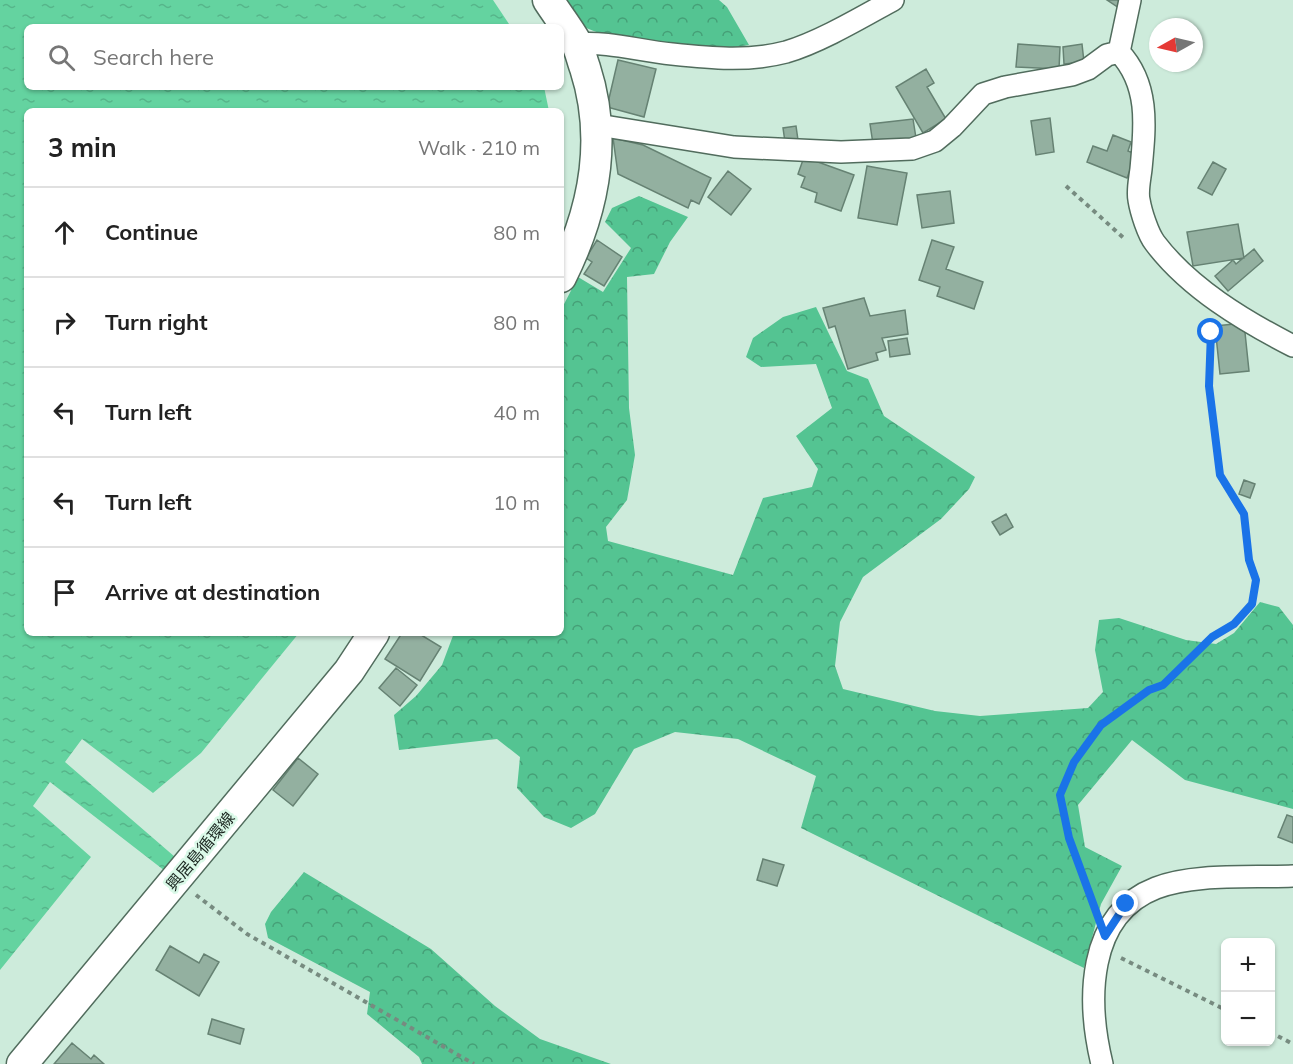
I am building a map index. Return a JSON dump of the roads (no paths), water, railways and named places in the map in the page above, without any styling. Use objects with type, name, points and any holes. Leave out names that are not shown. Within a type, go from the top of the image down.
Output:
[{"type":"main road","points":[[548,0],[564,24]]},
{"type":"main road","points":[[564,24],[577,44],[594,98],[598,125],[590,200],[574,252],[564,271]]},
{"type":"main road","name":"興居島循環線","points":[[22,1064],[349,671],[372,636]]},
{"type":"street","points":[[577,44],[602,41],[632,50],[728,60],[786,51],[854,22],[893,0]]},
{"type":"street","points":[[1119,52],[1130,0]]},
{"type":"street","points":[[598,125],[734,147],[841,152],[912,149],[935,141],[952,127],[982,94],[1005,87],[1072,75],[1088,69],[1107,55],[1119,52]]},
{"type":"street","points":[[1119,52],[1130,63],[1140,84],[1145,112],[1139,199],[1154,242],[1198,287],[1268,333],[1293,346]]},
{"type":"street","points":[[1102,1064],[1092,989],[1103,942],[1126,904],[1156,888],[1190,880],[1293,876]]},
{"type":"water","points":[[0,0],[493,0],[509,24],[24,24],[24,90],[545,90],[548,108],[24,108],[24,636],[297,636],[201,753],[153,793],[82,739],[65,762],[175,857],[165,871],[50,782],[33,806],[91,857],[0,970]]}]
